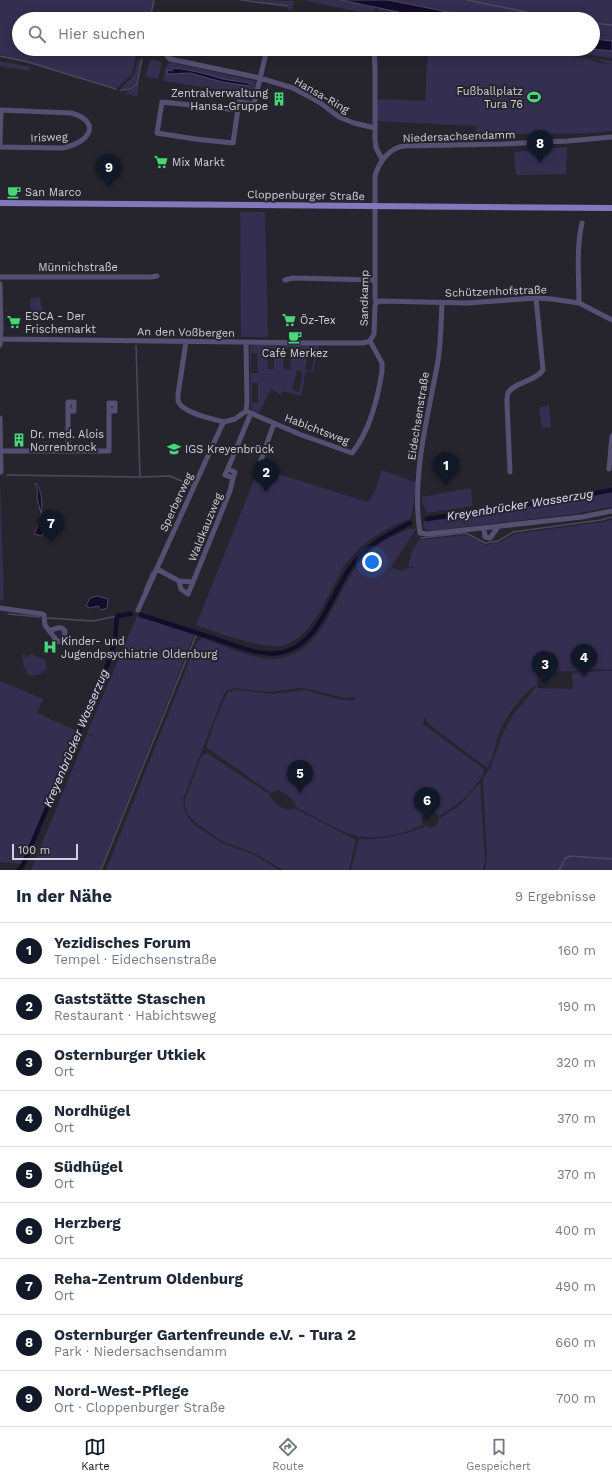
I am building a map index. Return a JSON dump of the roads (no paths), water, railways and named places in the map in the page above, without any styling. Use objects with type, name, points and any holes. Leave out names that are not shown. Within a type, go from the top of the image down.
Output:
[{"type":"main road","name":"Cloppenburger Straße","points":[[0,203],[612,208]]},
{"type":"street","name":"Hansa-Ring","points":[[167,56],[170,59],[260,78],[293,88],[319,102],[339,117],[354,123],[374,128]]},
{"type":"street","points":[[237,110],[162,102],[157,133],[233,143],[239,102],[254,104],[265,56]]},
{"type":"street","points":[[374,56],[374,128],[376,148],[382,159]]},
{"type":"street","points":[[0,143],[1,110]]},
{"type":"street","name":"Irisweg","points":[[0,147],[73,147],[86,138],[89,132],[89,127],[86,122],[81,117],[71,113],[1,110]]},
{"type":"street","name":"Niedersachsendamm","points":[[382,159],[392,151],[404,146],[503,144],[612,137]]},
{"type":"street","name":"Sandkamp","points":[[352,453],[360,443],[367,426],[382,371],[382,363],[370,341],[374,334],[374,306],[376,303],[375,176],[382,159]]},
{"type":"street","points":[[579,303],[580,231],[582,223]]},
{"type":"street","name":"Münnichstraße","points":[[0,277],[113,278],[156,276]]},
{"type":"street","points":[[285,280],[293,278],[375,280]]},
{"type":"street","points":[[0,284],[0,345]]},
{"type":"street","points":[[510,472],[507,403],[508,394],[514,388],[536,378],[543,370],[536,298]]},
{"type":"street","name":"Schützenhofstraße","points":[[376,303],[380,301],[442,303],[536,298],[552,299],[579,303],[612,320]]},
{"type":"street","name":"Eidechsenstraße","points":[[442,303],[438,359],[425,426],[418,483],[417,510],[420,533],[427,534],[484,529]]},
{"type":"street","name":"An den Voßbergen","points":[[0,339],[246,343],[363,343],[370,341]]},
{"type":"street","points":[[186,342],[178,402],[183,408],[224,422],[235,419],[248,412],[246,343]]},
{"type":"street","points":[[68,411],[68,451]]},
{"type":"street","points":[[0,451],[109,451],[109,411]]},
{"type":"street","name":"Habichtsweg","points":[[248,412],[299,434],[352,453]]},
{"type":"street","name":"Waldkauzweg","points":[[193,582],[230,491],[232,478],[225,475],[248,412]]},
{"type":"street","points":[[0,418],[1,472]]},
{"type":"street","name":"Sperberweg","points":[[138,610],[224,422]]},
{"type":"street","name":"Habichtsweg","points":[[259,466],[274,423]]},
{"type":"street","points":[[609,469],[612,436]]},
{"type":"street","points":[[498,527],[490,538],[485,537],[484,529],[498,527],[582,517],[612,511]]},
{"type":"street","points":[[157,569],[179,581],[193,582],[188,594],[181,589],[179,581]]},
{"type":"street","points":[[0,608],[42,614],[44,615],[45,625],[50,630]]},
{"type":"waterway","points":[[151,12],[154,0]]},
{"type":"waterway","points":[[241,0],[288,6]]},
{"type":"waterway","points":[[467,0],[526,12]]},
{"type":"waterway","points":[[600,24],[612,25]]},
{"type":"waterway","points":[[0,56],[28,62],[116,89]]},
{"type":"waterway","points":[[121,90],[130,89],[137,84],[142,59]]},
{"type":"waterway","points":[[136,346],[140,477],[170,476],[193,486]]},
{"type":"waterway","points":[[7,475],[139,477]]},
{"type":"waterway","name":"Kreyenbrücker Wasserzug","points":[[427,519],[612,490]]},
{"type":"waterway","points":[[421,538],[466,533],[485,543],[498,541],[513,532],[601,520],[612,517]]},
{"type":"waterway","name":"Kreyenbrücker Wasserzug","points":[[141,615],[239,647],[263,653],[271,654],[292,649],[304,641],[314,630],[344,577],[358,558],[378,541],[410,523]]},
{"type":"waterway","points":[[144,591],[152,572]]},
{"type":"waterway","points":[[8,614],[40,617]]},
{"type":"waterway","name":"Kreyenbrücker Wasserzug","points":[[19,870],[23,865],[109,661],[115,641],[117,616],[131,614]]},
{"type":"waterway","points":[[47,618],[93,621],[117,616]]},
{"type":"waterway","points":[[101,870],[197,633]]},
{"type":"waterway","points":[[559,870],[565,859],[570,856],[612,859]]},
{"type":"place","name":"Fußballplatz Tura 76","points":[[534,97]]},
{"type":"place","name":"Zentralverwaltung Hansa-Gruppe","points":[[279,99]]},
{"type":"place","name":"Mix Markt","points":[[161,162]]},
{"type":"place","name":"Osternburger Gartenfreunde e.V. - Tura 2","points":[[540,163]]},
{"type":"place","name":"Nord-West-Pflege","points":[[109,187]]},
{"type":"place","name":"San Marco","points":[[14,192]]},
{"type":"place","name":"Öz-Tex","points":[[289,320]]},
{"type":"place","name":"ESCA - Der Frischemarkt","points":[[14,322]]},
{"type":"place","name":"Café Merkez","points":[[295,337]]},
{"type":"place","name":"Dr. med. Alois Norrenbrock","points":[[19,440]]},
{"type":"place","name":"IGS Kreyenbrück","points":[[174,449]]},
{"type":"place","name":"Yezidisches Forum","points":[[446,485]]},
{"type":"place","name":"Gaststätte Staschen","points":[[266,492]]},
{"type":"place","name":"Reha-Zentrum Oldenburg","points":[[51,543]]},
{"type":"place","name":"Kinder- und Jugendpsychiatrie Oldenburg","points":[[50,647]]},
{"type":"place","name":"Nordhügel","points":[[584,677]]},
{"type":"place","name":"Osternburger Utkiek","points":[[545,684]]},
{"type":"place","name":"Südhügel","points":[[300,793]]},
{"type":"place","name":"Herzberg","points":[[427,820]]}]
